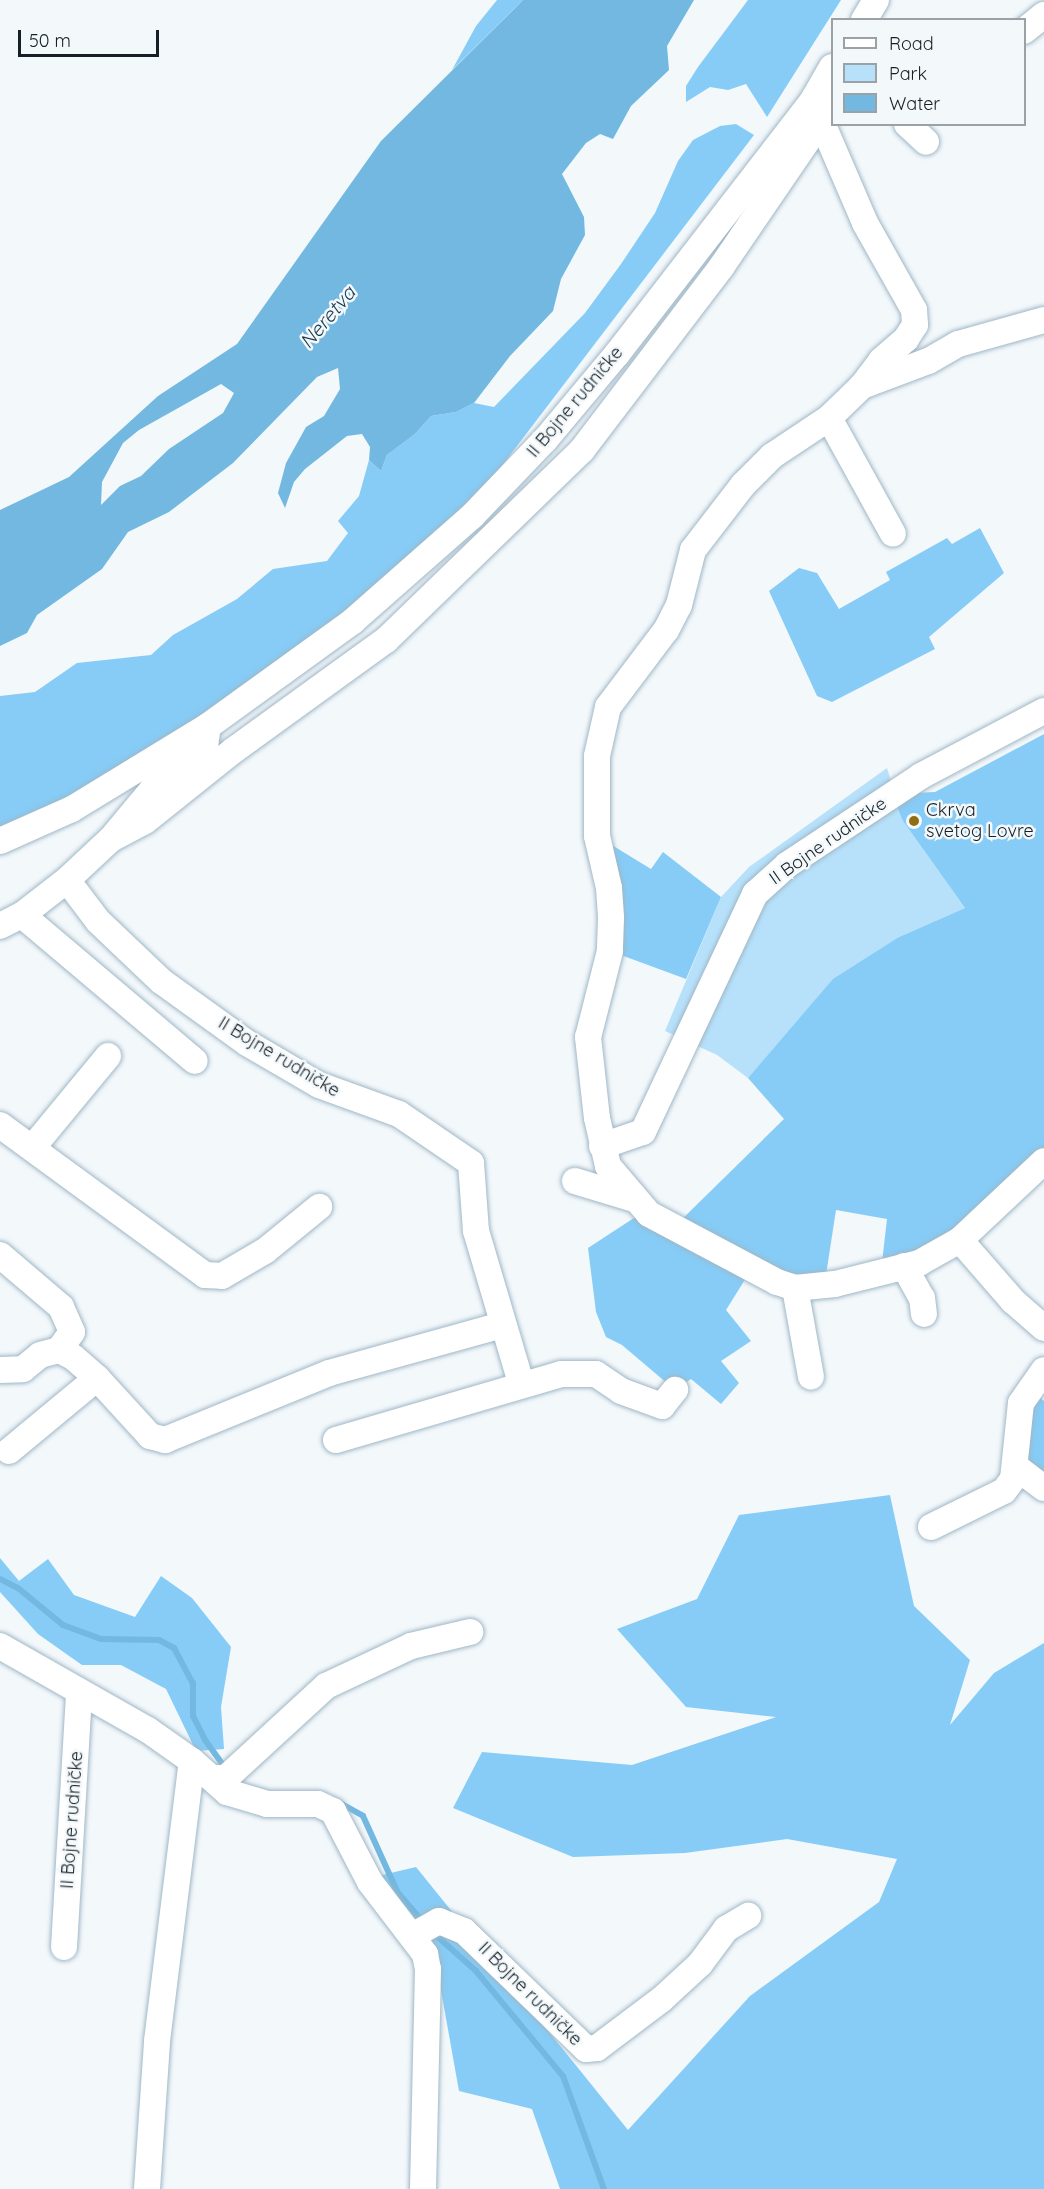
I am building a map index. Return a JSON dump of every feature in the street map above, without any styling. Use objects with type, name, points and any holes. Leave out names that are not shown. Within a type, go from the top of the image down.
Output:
[{"type":"street","points":[[865,18],[876,0]]},
{"type":"street","points":[[1026,29],[1044,15]]},
{"type":"street","name":"II Bojne rudničke","points":[[111,839],[145,821],[386,640],[582,450],[722,266],[822,109],[831,71]]},
{"type":"street","points":[[822,109],[865,223],[914,310],[915,325],[906,339],[881,361],[862,386],[829,418],[772,456],[743,485],[693,550],[679,605],[670,622],[608,707],[597,756],[597,836],[609,888],[610,951],[588,1037],[602,1146],[608,1166],[634,1199],[674,1228],[795,1288],[835,1284],[928,1258],[960,1240],[1044,1161]]},
{"type":"street","name":"II Bojne rudničke","points":[[0,841],[72,809],[208,726],[353,621],[463,524],[545,440],[822,109]]},
{"type":"street","points":[[909,126],[926,142]]},
{"type":"street","points":[[862,386],[928,361],[958,344],[1044,320]]},
{"type":"street","points":[[829,418],[893,534]]},
{"type":"street","points":[[295,662],[301,670],[325,684]]},
{"type":"street","name":"II Bojne rudničke","points":[[602,1146],[643,1132],[755,894],[788,865],[921,776],[1044,711]]},
{"type":"street","points":[[195,1061],[11,921],[67,880],[111,839],[128,814],[205,745],[208,726]]},
{"type":"street","name":"II Bojne rudničke","points":[[67,880],[98,921],[161,981],[247,1043],[319,1085],[399,1114],[471,1163],[476,1231],[521,1383]]},
{"type":"street","points":[[33,1147],[108,1056]]},
{"type":"street","points":[[0,1125],[205,1275],[222,1276],[265,1251],[319,1207]]},
{"type":"street","points":[[575,1181],[634,1199]]},
{"type":"street","points":[[960,1240],[1013,1301],[1044,1328]]},
{"type":"street","points":[[0,1254],[61,1306],[72,1332],[59,1350],[40,1355],[22,1369],[0,1370]]},
{"type":"street","points":[[904,1266],[922,1298],[924,1314]]},
{"type":"street","points":[[795,1288],[811,1377]]},
{"type":"street","points":[[59,1350],[73,1357],[97,1378],[150,1436],[165,1440],[329,1373],[502,1325]]},
{"type":"street","points":[[931,1527],[1004,1491],[1013,1479],[1021,1403],[1044,1370]]},
{"type":"street","points":[[336,1440],[521,1383],[561,1374],[596,1374],[621,1391],[662,1406],[675,1390]]},
{"type":"street","points":[[9,1451],[97,1378]]},
{"type":"street","points":[[1016,1467],[1044,1488]]},
{"type":"street","points":[[220,1778],[246,1758],[326,1686],[411,1646],[470,1632]]},
{"type":"street","name":"II Bojne rudničke","points":[[0,1646],[79,1694],[148,1730],[220,1778],[227,1792],[267,1804],[318,1804],[333,1811],[370,1882],[424,1930],[464,1931],[586,2049],[597,2048],[662,1999],[700,1964],[726,1929],[748,1916]]},
{"type":"street","name":"II Bojne rudničke","points":[[64,1947],[79,1694]]},
{"type":"street","points":[[147,2189],[157,2042],[192,1761]]},
{"type":"street","name":"II Bojne rudničke","points":[[423,2189],[428,1969],[424,1930]]},
{"type":"green space","points":[[887,768],[903,821],[965,908],[899,937],[788,1032],[748,1078],[717,1055],[665,1031],[721,897],[749,867]]},
{"type":"shaded area","points":[[497,0],[523,0],[452,70],[476,26]]},
{"type":"shaded area","points":[[748,0],[841,0],[767,117],[746,84],[728,90],[710,87],[686,102],[686,86]]},
{"type":"shaded area","points":[[736,124],[754,135],[469,509],[353,621],[0,841],[0,696],[35,692],[77,663],[151,655],[173,635],[237,599],[273,569],[327,561],[348,533],[338,521],[359,496],[369,460],[381,471],[387,455],[415,434],[431,416],[456,412],[474,403],[494,407],[585,313],[655,213],[678,161],[693,140],[720,126]]},
{"type":"shaded area","points":[[980,528],[1004,573],[929,637],[935,649],[832,702],[817,696],[769,591],[799,568],[817,573],[839,609],[890,580],[886,572],[947,538],[952,544]]},
{"type":"shaded area","points":[[1044,734],[1044,1161],[960,1240],[881,1271],[887,1219],[836,1210],[826,1275],[746,1278],[726,1310],[751,1341],[721,1361],[739,1383],[721,1404],[691,1379],[675,1390],[622,1345],[606,1337],[596,1312],[588,1248],[637,1216],[673,1228],[784,1119],[748,1078],[833,979],[899,937],[965,908],[903,821],[892,794],[935,792]]},
{"type":"shaded area","points":[[597,836],[651,869],[663,852],[721,897],[686,979],[610,951]]},
{"type":"shaded area","points":[[1029,1389],[1044,1401],[1044,1488],[1018,1453]]},
{"type":"shaded area","points":[[890,1495],[914,1606],[970,1660],[950,1725],[994,1673],[1044,1643],[1044,2189],[560,2189],[532,2109],[459,2091],[437,1968],[378,1876],[416,1867],[628,2130],[750,1996],[879,1902],[897,1859],[787,1839],[685,1853],[573,1857],[453,1808],[482,1752],[632,1765],[776,1717],[686,1707],[617,1629],[697,1599],[739,1515]]},
{"type":"shaded area","points":[[0,1558],[19,1581],[48,1559],[74,1595],[135,1617],[161,1576],[192,1598],[231,1647],[221,1707],[224,1749],[196,1751],[166,1689],[121,1665],[82,1665],[38,1634],[0,1592]]},
{"type":"water","name":"Neretva","points":[[523,0],[694,0],[667,46],[669,70],[631,106],[613,139],[600,134],[586,143],[562,174],[584,217],[585,235],[561,279],[553,311],[510,356],[474,403],[456,412],[431,416],[415,434],[387,455],[381,471],[369,460],[370,447],[362,434],[347,436],[305,469],[294,482],[285,508],[278,493],[286,463],[306,427],[324,416],[340,389],[338,368],[317,377],[233,463],[169,512],[128,532],[102,569],[37,615],[27,633],[0,646],[0,510],[69,477],[158,396],[237,344],[381,141]],"holes":[[[221,384],[234,393],[223,413],[169,449],[141,476],[120,486],[101,505],[102,482],[123,443],[139,430]]]},
{"type":"waterway","points":[[0,1579],[18,1588],[63,1625],[101,1639],[159,1640],[174,1648],[193,1683],[193,1716],[205,1740],[227,1770]]},
{"type":"waterway","points":[[340,1803],[363,1816],[398,1893],[424,1923]]},
{"type":"waterway","points":[[431,1931],[476,1971],[563,2076],[604,2189]]},
{"type":"place","name":"Ckrva svetog Lovre","points":[[914,821]]}]
